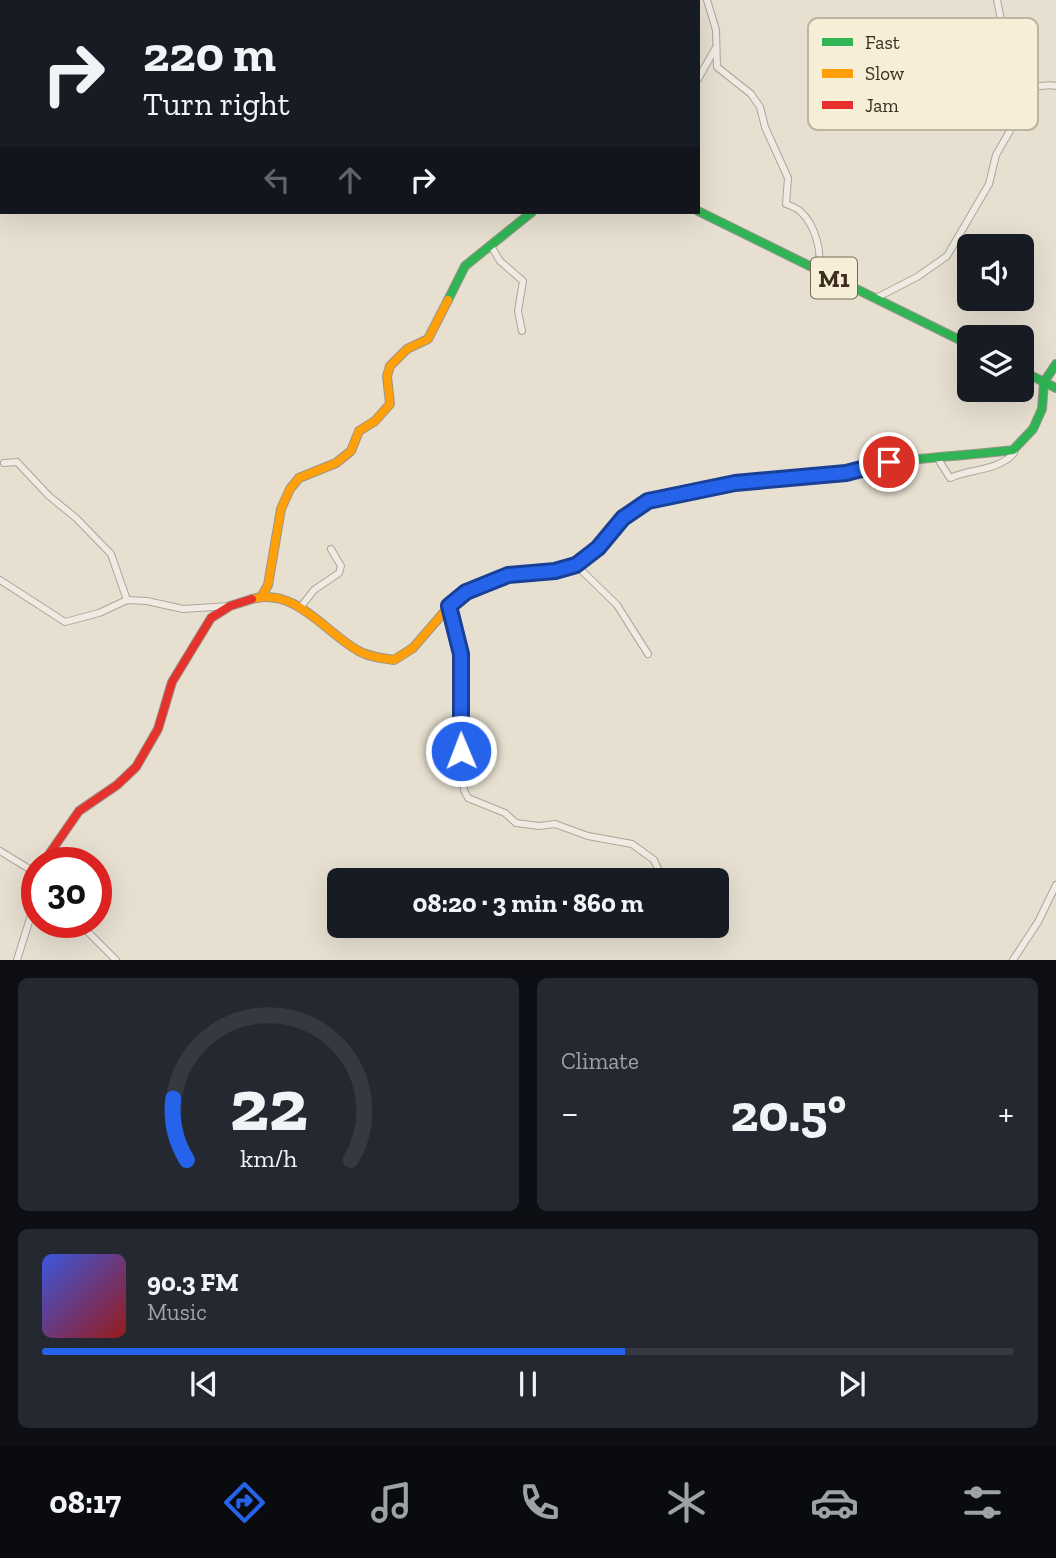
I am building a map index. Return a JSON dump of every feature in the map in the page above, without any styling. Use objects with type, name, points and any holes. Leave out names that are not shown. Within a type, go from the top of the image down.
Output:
[{"type":"main road","name":"M1","points":[[700,212],[957,339]]},
{"type":"main road","points":[[261,597],[268,585],[281,509],[290,489],[299,478],[336,463],[351,451],[359,431],[375,421],[391,400],[387,376],[390,366],[407,349],[428,339],[462,270],[530,214]]},
{"type":"main road","points":[[54,847],[79,811],[117,785],[136,767],[158,729],[172,682],[201,632],[211,618],[230,606],[261,597],[276,598],[309,612],[356,650],[394,660],[413,648],[449,606],[466,592],[508,575],[555,571],[576,565],[598,548],[623,518],[648,501],[745,482],[815,477],[846,473],[889,462],[1013,450],[1023,443],[1033,429],[1042,409],[1044,382],[1056,364]]},
{"type":"main road","points":[[1034,377],[1056,388]]},
{"type":"street","points":[[707,0],[715,22],[718,69],[751,94],[760,107],[765,127],[788,177],[785,201],[802,213],[815,234],[819,266],[817,270]]},
{"type":"street","points":[[997,0],[1001,18]]},
{"type":"street","points":[[700,75],[717,44]]},
{"type":"street","points":[[1038,85],[1056,86]]},
{"type":"street","points":[[875,299],[917,277],[947,256],[989,184],[996,155],[1010,130]]},
{"type":"street","points":[[491,246],[500,261],[523,281],[519,311],[522,331]]},
{"type":"street","points":[[938,459],[950,478],[1006,461],[1014,453],[1013,450]]},
{"type":"street","points":[[4,463],[16,462],[49,496],[95,536],[111,554],[127,600]]},
{"type":"street","points":[[300,608],[314,590],[339,573],[341,566],[331,549]]},
{"type":"street","points":[[576,565],[617,605],[648,654]]},
{"type":"street","points":[[0,580],[65,622],[99,613],[127,600],[189,609],[230,606]]},
{"type":"street","points":[[268,585],[276,598]]},
{"type":"street","points":[[449,606],[461,654],[460,746],[464,790],[468,798],[505,813],[516,823],[539,826],[555,824],[588,835],[632,844],[654,860],[658,868]]},
{"type":"street","points":[[0,851],[21,863]]},
{"type":"street","points":[[1013,960],[1038,922],[1056,885]]},
{"type":"street","points":[[18,960],[24,938]]},
{"type":"street","points":[[94,938],[116,960]]},
{"type":"traffic: fast","points":[[700,212],[957,339]]},
{"type":"traffic: fast","points":[[448,300],[465,266],[530,214]]},
{"type":"traffic: fast","points":[[549,571],[566,568],[581,561],[636,508],[671,495],[713,487],[827,476],[891,462],[1013,450],[1033,429],[1042,409],[1044,382],[1056,364]]},
{"type":"traffic: fast","points":[[1034,377],[1056,388]]},
{"type":"traffic: slow","points":[[261,597],[268,585],[281,509],[290,489],[299,478],[336,463],[351,451],[359,431],[375,421],[390,404],[387,376],[390,366],[407,349],[428,339],[448,300]]},
{"type":"traffic: slow","points":[[252,599],[268,597],[296,605],[357,650],[370,656],[394,660],[413,648],[457,597],[519,572],[549,571]]},
{"type":"traffic: jam","points":[[54,847],[79,811],[117,785],[136,767],[158,729],[172,682],[211,618],[230,606],[252,599]]},
{"type":"route","points":[[461,751],[461,654],[449,606],[457,597],[519,572],[555,571],[576,565],[598,548],[623,518],[648,501],[735,483],[846,473],[889,462]]}]
